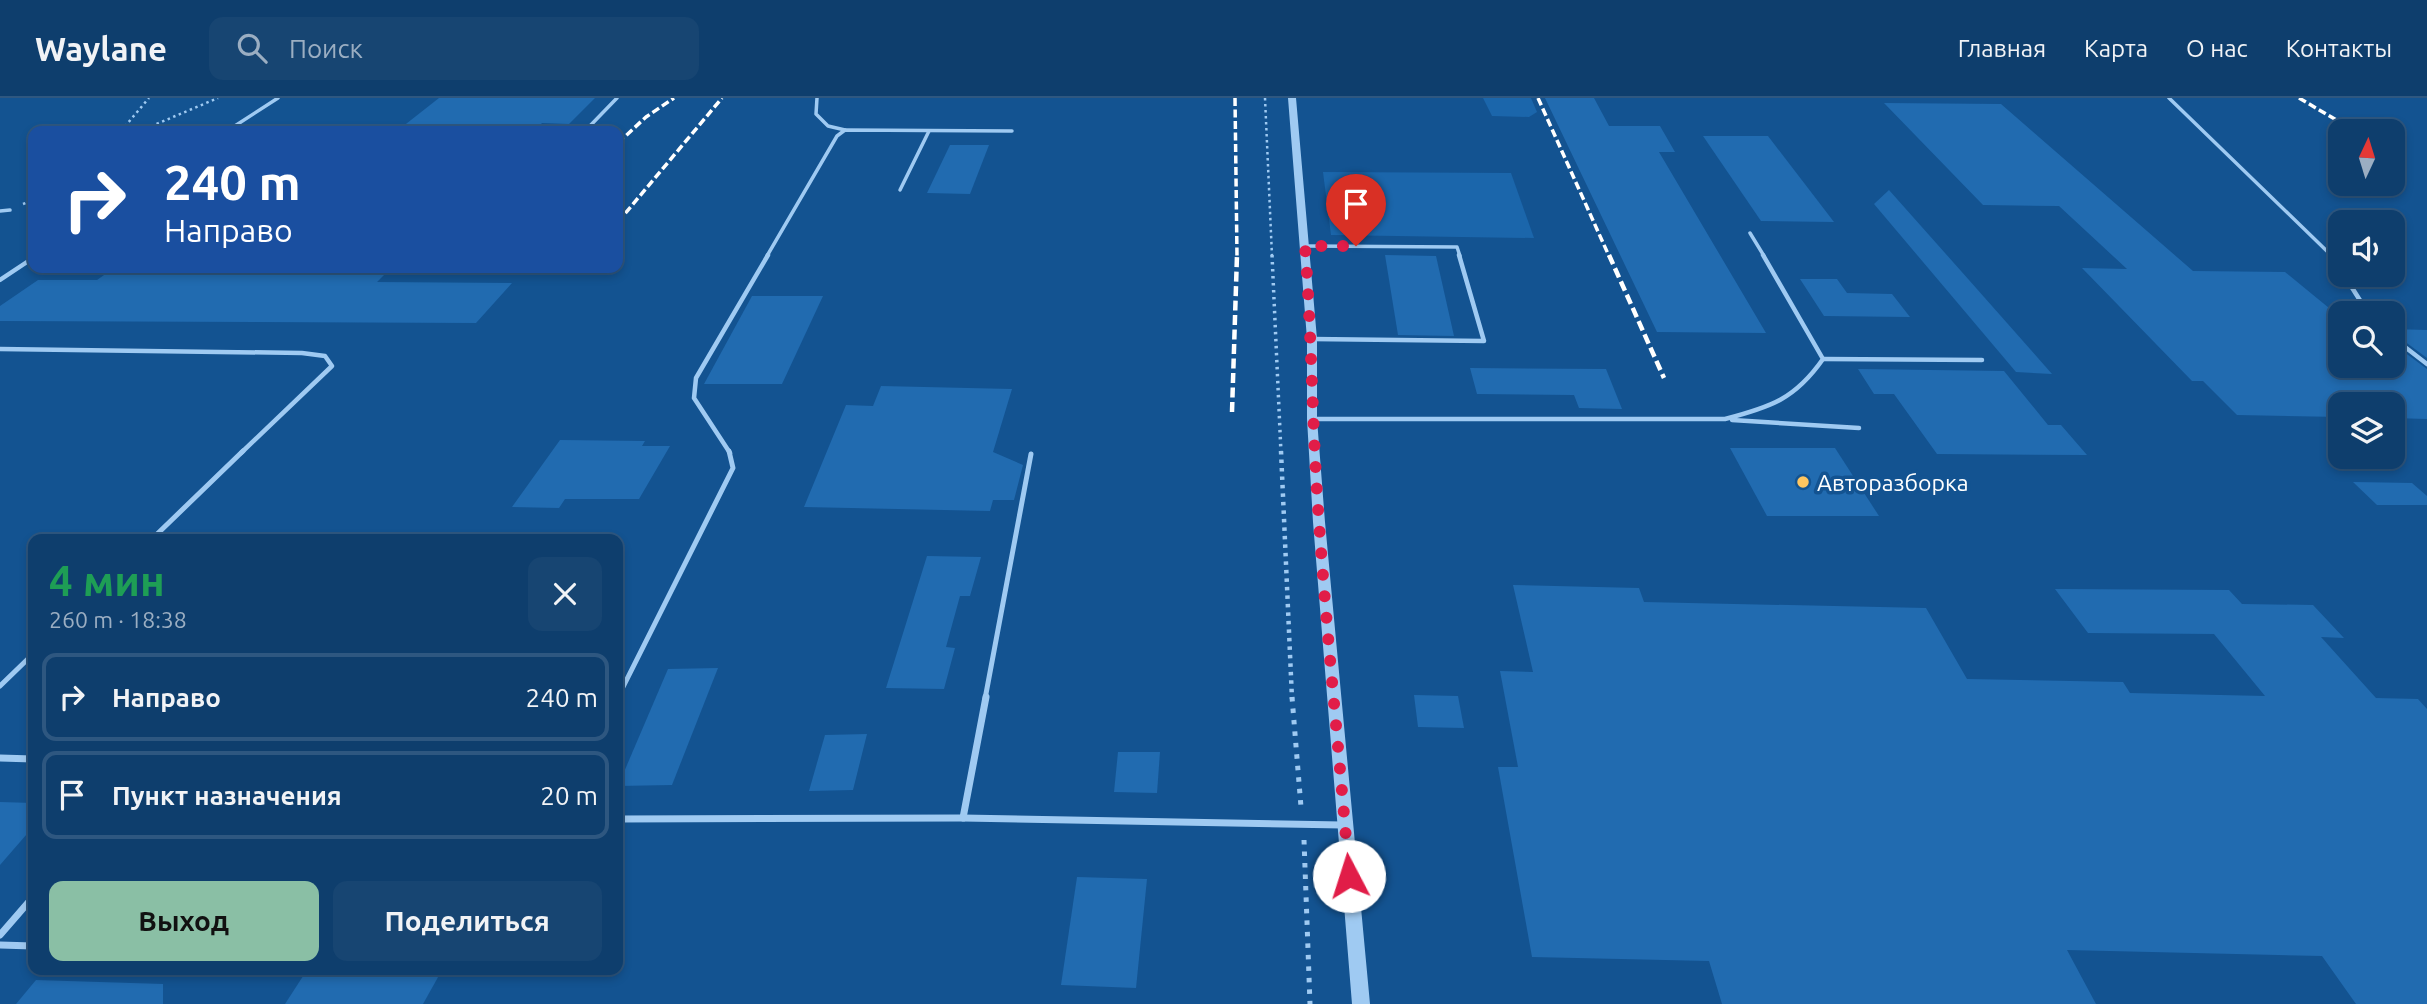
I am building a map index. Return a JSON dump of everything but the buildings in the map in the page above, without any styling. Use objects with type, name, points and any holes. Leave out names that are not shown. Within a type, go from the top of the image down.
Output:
[{"type":"street","points":[[1292,98],[1312,340],[1312,419],[1361,1004]]},
{"type":"lane","points":[[235,126],[278,98]]},
{"type":"lane","points":[[590,126],[617,98]]},
{"type":"lane","points":[[817,98],[816,114],[828,126],[845,130],[1012,131]]},
{"type":"lane","points":[[2169,98],[2328,253]]},
{"type":"lane","points":[[623,687],[733,468],[729,450],[694,398],[696,378],[837,136],[845,130]]},
{"type":"lane","points":[[900,190],[929,131]]},
{"type":"lane","points":[[0,211],[10,210]]},
{"type":"lane","points":[[1750,233],[1823,359]]},
{"type":"lane","points":[[1305,246],[1457,247],[1484,341],[1312,340]]},
{"type":"lane","points":[[0,280],[28,261]]},
{"type":"lane","points":[[2405,347],[2427,365]]},
{"type":"lane","points":[[0,349],[302,352],[325,356],[332,366],[157,534]]},
{"type":"lane","points":[[1823,359],[1982,360]]},
{"type":"lane","points":[[1726,419],[1790,398],[1811,377],[1823,359]]},
{"type":"lane","points":[[1312,419],[1726,419],[1859,428]]},
{"type":"lane","points":[[962,818],[1031,454]]},
{"type":"lane","points":[[0,686],[28,659]]},
{"type":"lane","points":[[0,758],[28,760]]},
{"type":"lane","points":[[623,819],[962,818],[1345,825]]},
{"type":"lane","points":[[0,935],[28,903]]},
{"type":"lane","points":[[0,945],[28,946]]},
{"type":"path","points":[[125,126],[149,98]]},
{"type":"path","points":[[152,126],[218,98]]},
{"type":"path","points":[[1265,98],[1293,723],[1303,824],[1310,1004]]},
{"type":"shaded area","points":[[1483,98],[1531,98],[1537,112],[1529,117],[1492,116]]},
{"type":"shaded area","points":[[1323,172],[1511,173],[1534,238],[1331,235]]},
{"type":"railway","points":[[623,138],[646,117],[674,98]]},
{"type":"railway","points":[[623,216],[722,98]]},
{"type":"railway","points":[[1235,98],[1237,255]]},
{"type":"railway","points":[[1538,98],[1609,256]]},
{"type":"railway","points":[[2299,98],[2335,119]]},
{"type":"railway","points":[[1232,412],[1237,255]]},
{"type":"railway","points":[[1609,255],[1664,378]]},
{"type":"place","name":"Авторазборка","points":[[1803,482]]},
{"type":"route","points":[[1349,876],[1319,522],[1312,419],[1312,340],[1305,246],[1356,246]]}]
